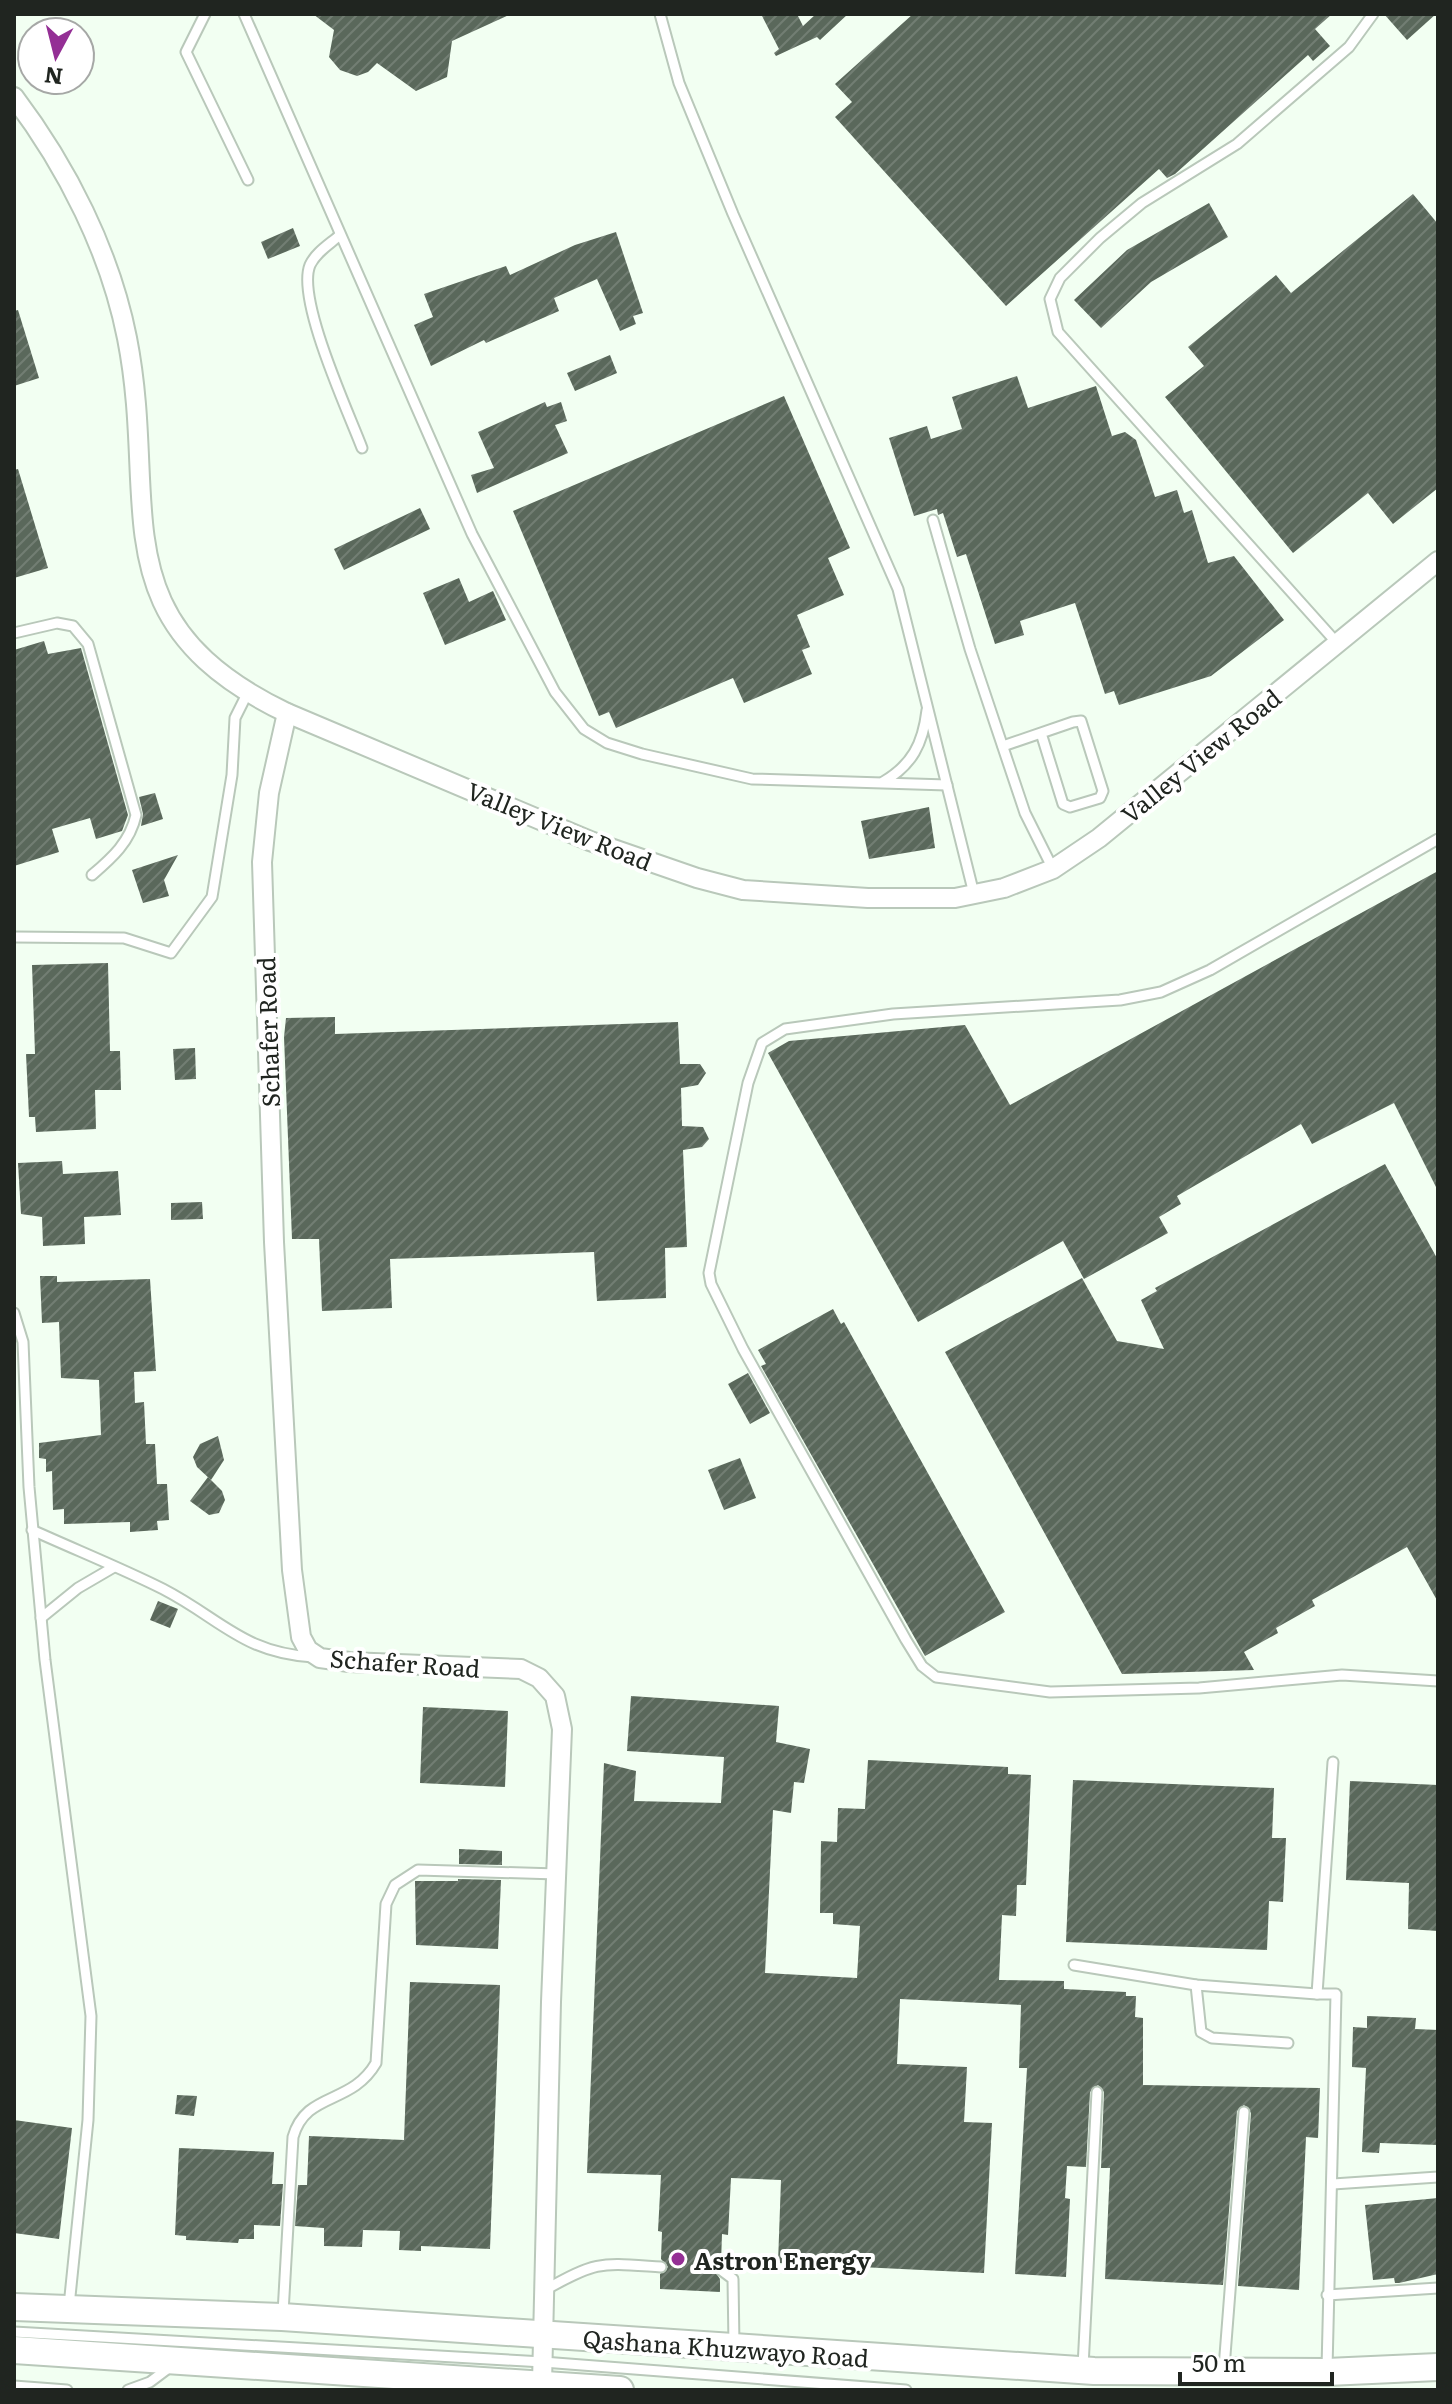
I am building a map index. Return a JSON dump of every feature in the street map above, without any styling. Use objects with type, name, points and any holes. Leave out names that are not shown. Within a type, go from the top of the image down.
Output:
[{"type":"main road","name":"Qashana Khuzwayo Road","points":[[14,2307],[282,2317],[1083,2371],[1327,2372],[1438,2367]]},
{"type":"main road","name":"Qashana Khuzwayo Road","points":[[14,2350],[543,2378],[620,2390]]},
{"type":"street","name":"Valley View Road","points":[[14,97],[41,132],[68,181],[114,285],[135,383],[139,492],[146,556],[158,594],[180,633],[210,667],[247,694],[287,713],[590,841],[697,878],[743,890],[915,900],[1004,888],[1053,869],[1099,838],[1438,561]]},
{"type":"street","name":"Schafer Road","points":[[287,713],[269,793],[262,862],[274,1226],[292,1570],[301,1637],[308,1650],[320,1658],[349,1662],[521,1669],[539,1678],[555,1696],[562,1729],[543,2378]]},
{"type":"lane","points":[[205,14],[186,52],[248,180]]},
{"type":"lane","points":[[244,14],[472,534],[555,692],[584,729],[607,743],[642,754],[752,779],[947,785]]},
{"type":"lane","points":[[660,14],[679,83],[733,214],[898,589],[974,894]]},
{"type":"lane","points":[[1337,643],[1058,332],[1050,299],[1060,278],[1100,238],[1142,203],[1237,144],[1349,47],[1373,14]]},
{"type":"lane","points":[[340,235],[316,255],[309,267],[307,288],[312,314],[362,448]]},
{"type":"lane","points":[[933,520],[970,649],[1031,828],[1053,869]]},
{"type":"lane","points":[[14,633],[57,623],[73,626],[88,644],[136,815],[133,830],[117,853],[92,875]]},
{"type":"lane","points":[[14,937],[124,938],[171,953],[212,897],[232,775],[235,718],[247,694]]},
{"type":"lane","points":[[880,784],[909,764],[922,735],[927,703]]},
{"type":"lane","points":[[1003,746],[1041,733],[1081,721],[1103,791],[1100,798],[1070,807],[1063,804],[1041,733]]},
{"type":"lane","points":[[1438,839],[1210,970],[1161,992],[1120,1000],[893,1014],[785,1029],[772,1035],[762,1043],[745,1097],[709,1273],[711,1284],[743,1349],[898,1626],[922,1666],[936,1677],[1050,1692],[1199,1688],[1342,1675],[1438,1681]]},
{"type":"lane","points":[[14,1313],[23,1342],[32,1530],[92,2051],[69,2310]]},
{"type":"lane","points":[[32,1530],[189,1603],[267,1651],[320,1658]]},
{"type":"lane","points":[[41,1618],[78,1588],[114,1567]]},
{"type":"lane","points":[[1317,1994],[1333,1762]]},
{"type":"lane","points":[[282,2317],[293,2137],[297,2123],[307,2110],[366,2080],[376,2063],[386,1904],[395,1885],[418,1870],[557,1874]]},
{"type":"lane","points":[[1074,1965],[1196,1985],[1336,1994],[1327,2372]]},
{"type":"lane","points":[[1196,1985],[1201,2032],[1212,2038],[1288,2043]]},
{"type":"lane","points":[[1083,2371],[1097,2092]]},
{"type":"lane","points":[[1224,2372],[1244,2112]]},
{"type":"lane","points":[[1333,2184],[1438,2177]]},
{"type":"lane","points":[[545,2290],[588,2266],[601,2263],[661,2267]]},
{"type":"lane","points":[[721,2270],[733,2279],[734,2348]]},
{"type":"lane","points":[[1327,2295],[1438,2288]]},
{"type":"lane","points":[[14,2332],[543,2378],[906,2390]]},
{"type":"lane","points":[[128,2390],[150,2382],[183,2359]]},
{"type":"lane","points":[[14,2386],[67,2390]]},
{"type":"building","points":[[313,14],[511,14],[452,41],[447,77],[416,91],[377,63],[368,72],[357,76],[340,70],[329,57],[334,30]]},
{"type":"building","points":[[761,14],[797,14],[803,26],[816,14],[848,14],[820,40],[817,37],[776,56],[774,53],[779,49]]},
{"type":"building","points":[[913,14],[1332,14],[1315,29],[1330,46],[1313,61],[1308,55],[1175,174],[1167,178],[1159,169],[1006,306],[835,117],[852,102],[835,84]]},
{"type":"building","points":[[1384,14],[1436,14],[1407,40]]},
{"type":"building","points":[[1413,194],[1438,224],[1438,488],[1393,524],[1368,493],[1293,553],[1165,397],[1204,366],[1188,347],[1276,275],[1291,293]]},
{"type":"building","points":[[1209,203],[1228,237],[1151,282],[1101,328],[1074,300],[1127,250]]},
{"type":"building","points":[[293,228],[300,246],[268,259],[261,242]]},
{"type":"building","points":[[616,232],[643,313],[633,316],[636,324],[620,331],[597,279],[554,298],[559,311],[486,343],[484,340],[431,366],[414,325],[433,317],[424,294],[506,266],[510,275],[575,245]]},
{"type":"building","points":[[18,310],[39,378],[14,386],[14,311]]},
{"type":"building","points":[[610,355],[617,373],[575,391],[567,373]]},
{"type":"building","points":[[1017,376],[1028,408],[1096,386],[1112,436],[1125,432],[1136,440],[1155,497],[1177,490],[1184,513],[1192,510],[1208,563],[1234,556],[1284,620],[1211,676],[1119,705],[1114,691],[1105,694],[1075,603],[1020,621],[1024,635],[995,644],[966,554],[957,557],[943,513],[938,515],[937,509],[914,516],[889,438],[927,426],[931,439],[962,429],[952,397]]},
{"type":"building","points":[[784,396],[850,548],[828,558],[844,595],[797,615],[810,647],[802,650],[812,674],[744,703],[733,678],[616,728],[609,712],[599,716],[513,511]]},
{"type":"building","points":[[545,402],[547,407],[561,402],[567,421],[555,425],[568,453],[477,493],[471,475],[494,468],[478,432]]},
{"type":"building","points":[[18,469],[48,568],[14,578],[14,470]]},
{"type":"building","points":[[420,508],[430,529],[344,570],[334,549]]},
{"type":"building","points":[[459,578],[469,602],[493,591],[506,620],[445,645],[423,593]]},
{"type":"building","points":[[44,641],[48,654],[81,648],[128,815],[122,831],[96,839],[90,818],[52,829],[59,852],[14,866],[14,650]]},
{"type":"building","points":[[155,793],[163,819],[141,826],[143,814],[139,797]]},
{"type":"building","points":[[929,807],[935,848],[869,859],[861,821]]},
{"type":"building","points":[[178,855],[164,880],[169,896],[143,903],[132,870]]},
{"type":"building","points":[[1438,871],[1438,1191],[1394,1103],[1312,1144],[1301,1124],[1177,1196],[1181,1204],[1159,1217],[1168,1233],[1084,1279],[1063,1241],[918,1322],[768,1053],[789,1041],[965,1025],[1010,1105]]},
{"type":"building","points":[[108,963],[110,1051],[120,1051],[121,1090],[95,1090],[96,1129],[36,1132],[35,1117],[29,1117],[26,1054],[35,1054],[32,965]]},
{"type":"building","points":[[335,1017],[335,1034],[678,1022],[680,1064],[700,1064],[706,1073],[698,1085],[681,1088],[682,1126],[703,1127],[709,1139],[702,1147],[683,1150],[687,1247],[665,1248],[666,1298],[597,1301],[594,1252],[390,1259],[392,1308],[322,1311],[319,1239],[292,1239],[284,1037],[286,1018]]},
{"type":"building","points":[[195,1048],[196,1079],[175,1080],[173,1049]]},
{"type":"building","points":[[62,1161],[63,1174],[118,1171],[121,1215],[84,1217],[85,1244],[43,1246],[42,1217],[21,1214],[18,1163]]},
{"type":"building","points":[[1385,1164],[1438,1260],[1438,1602],[1407,1547],[1312,1600],[1315,1606],[1276,1628],[1278,1633],[1244,1652],[1254,1670],[1122,1674],[945,1352],[1082,1278],[1117,1341],[1164,1349],[1141,1300],[1157,1291],[1155,1288]]},
{"type":"building","points":[[202,1202],[203,1219],[171,1220],[171,1203]]},
{"type":"building","points":[[40,1276],[57,1276],[57,1282],[150,1279],[156,1371],[134,1372],[135,1403],[144,1402],[146,1444],[155,1444],[157,1484],[167,1484],[169,1520],[157,1521],[158,1530],[130,1532],[130,1522],[64,1524],[64,1509],[53,1510],[52,1471],[46,1472],[46,1459],[39,1458],[39,1443],[101,1435],[99,1380],[61,1378],[59,1322],[42,1323]]},
{"type":"building","points":[[833,1309],[841,1324],[844,1322],[1005,1612],[925,1656],[761,1366],[766,1364],[758,1350]]},
{"type":"building","points":[[748,1373],[770,1413],[750,1424],[728,1384]]},
{"type":"building","points":[[218,1436],[224,1460],[211,1480],[197,1467],[193,1457],[200,1444]]},
{"type":"building","points":[[740,1458],[756,1498],[724,1510],[708,1470]]},
{"type":"building","points":[[208,1477],[222,1491],[225,1500],[219,1513],[209,1515],[190,1501]]},
{"type":"building","points":[[158,1601],[178,1609],[170,1628],[150,1620]]},
{"type":"building","points":[[631,1696],[779,1706],[776,1742],[810,1749],[804,1783],[794,1782],[791,1813],[773,1810],[765,1973],[857,1978],[860,1926],[833,1924],[833,1913],[820,1913],[821,1841],[837,1842],[838,1808],[865,1809],[868,1760],[1008,1767],[1008,1774],[1031,1775],[1026,1885],[1017,1885],[1016,1916],[1002,1915],[999,1980],[1064,1981],[1064,1989],[1126,1992],[1126,1996],[1136,1996],[1135,2017],[1143,2018],[1143,2085],[1320,2088],[1318,2138],[1306,2137],[1299,2290],[1238,2286],[1251,2113],[1244,2105],[1237,2111],[1223,2285],[1105,2279],[1110,2168],[1101,2168],[1104,2092],[1098,2085],[1090,2092],[1086,2167],[1067,2166],[1065,2198],[1070,2199],[1066,2277],[1015,2274],[1027,2068],[1019,2068],[1021,2005],[900,1999],[897,2064],[967,2067],[964,2122],[992,2123],[984,2273],[778,2263],[781,2180],[731,2178],[728,2235],[722,2234],[721,2263],[714,2270],[720,2279],[720,2292],[660,2289],[660,2274],[668,2267],[661,2259],[662,2232],[658,2231],[661,2175],[587,2173],[604,1763],[636,1771],[634,1801],[721,1803],[724,1757],[627,1751]]},
{"type":"building","points":[[423,1707],[508,1711],[505,1787],[420,1783]]},
{"type":"building","points":[[1073,1780],[1274,1788],[1272,1838],[1286,1838],[1283,1902],[1269,1901],[1267,1950],[1066,1942]]},
{"type":"building","points":[[1350,1781],[1438,1785],[1438,1931],[1408,1929],[1409,1883],[1346,1880]]},
{"type":"building","points":[[459,1849],[502,1851],[502,1865],[459,1864]]},
{"type":"building","points":[[501,1880],[498,1949],[416,1945],[415,1881]]},
{"type":"building","points":[[410,1982],[500,1985],[490,2249],[421,2246],[421,2251],[399,2250],[400,2231],[363,2230],[362,2247],[324,2246],[324,2228],[295,2226],[298,2185],[307,2185],[309,2136],[404,2140]]},
{"type":"building","points":[[1367,2016],[1416,2018],[1415,2029],[1438,2030],[1438,2145],[1380,2143],[1379,2153],[1362,2152],[1366,2068],[1352,2067],[1353,2027],[1367,2028]]},
{"type":"building","points":[[177,2095],[197,2096],[194,2116],[175,2114]]},
{"type":"building","points":[[14,2120],[72,2128],[59,2239],[14,2233]]},
{"type":"building","points":[[179,2148],[274,2152],[272,2184],[283,2184],[280,2226],[254,2225],[254,2239],[239,2239],[238,2243],[186,2240],[186,2236],[175,2235]]},
{"type":"building","points":[[1438,2198],[1438,2274],[1399,2283],[1395,2283],[1394,2278],[1373,2280],[1365,2205]]},
{"type":"place","name":"Astron Energy","points":[[678,2259]]}]
